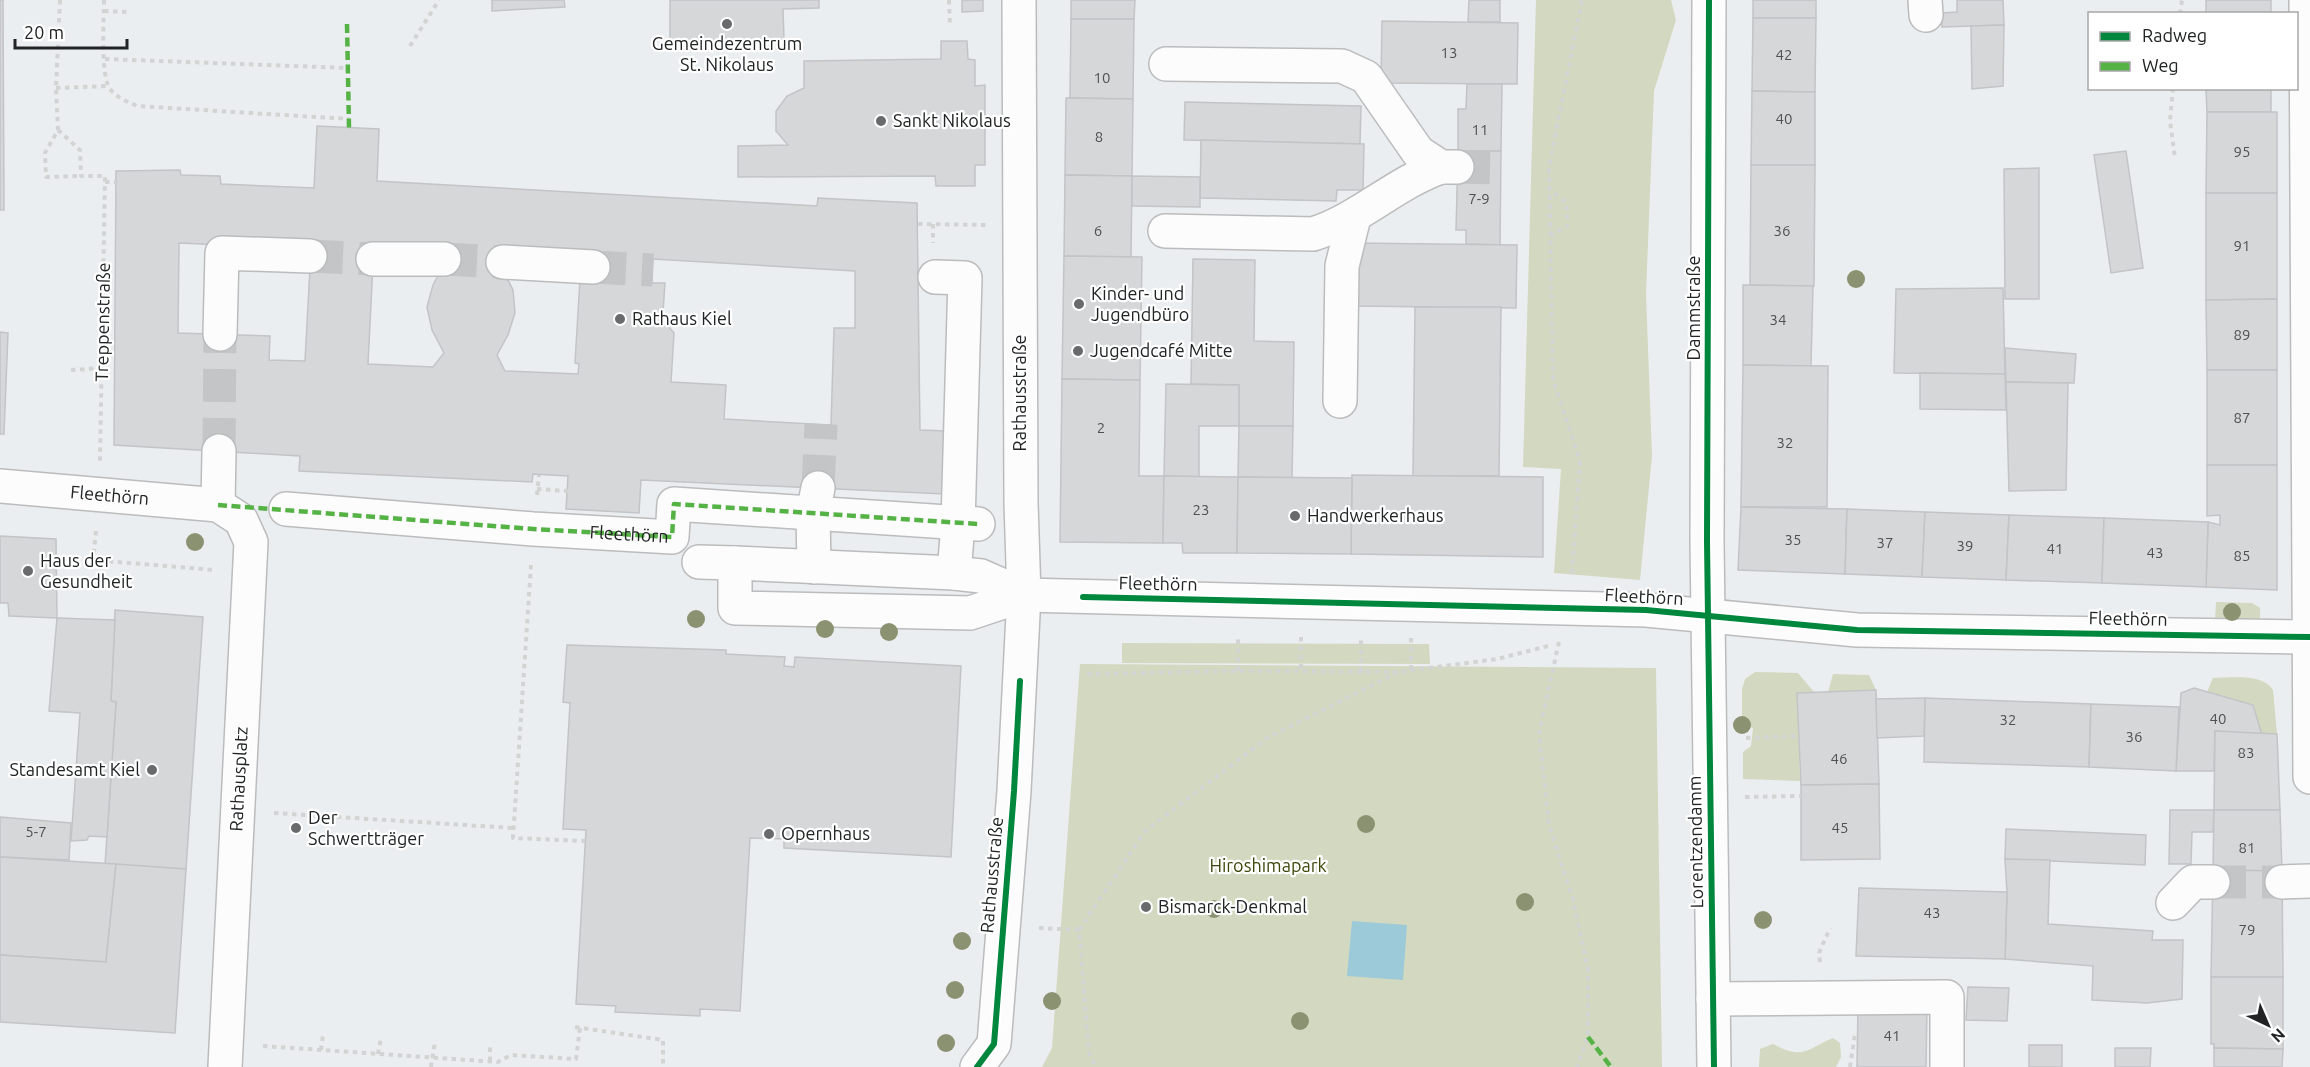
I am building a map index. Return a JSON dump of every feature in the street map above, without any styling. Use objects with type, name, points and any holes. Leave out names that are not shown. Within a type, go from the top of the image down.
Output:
[{"type":"street","name":"Rathausstraße","points":[[977,1067],[994,1044],[1014,791],[1024,595],[1021,503],[1019,0]]},
{"type":"street","name":"Dammstraße","points":[[1709,616],[1707,529],[1710,0]]},
{"type":"street","points":[[2306,0],[2310,777]]},
{"type":"street","points":[[1165,231],[1313,234],[1354,217],[1417,175],[1449,167],[1418,152],[1366,77],[1342,66],[1166,64]]},
{"type":"street","points":[[1340,401],[1342,266],[1354,217]]},
{"type":"street","points":[[220,334],[222,253],[310,256]]},
{"type":"street","points":[[373,259],[444,259]]},
{"type":"street","points":[[503,262],[593,267]]},
{"type":"street","points":[[935,277],[965,278],[968,524],[954,573]]},
{"type":"street","points":[[218,505],[219,451]]},
{"type":"street","name":"Fleethörn","points":[[0,486],[218,505]]},
{"type":"street","name":"Fleethörn","points":[[286,509],[533,529],[672,537],[674,504],[815,500],[968,524]]},
{"type":"street","points":[[814,567],[815,500]]},
{"type":"street","name":"Rathausplatz","points":[[218,505],[241,520],[251,542],[225,1067]]},
{"type":"street","points":[[699,562],[954,573],[981,576],[1024,595]]},
{"type":"street","points":[[735,563],[735,608],[970,613],[1024,595]]},
{"type":"street","name":"Fleethörn","points":[[1024,595],[1646,610],[1857,630],[2309,637]]},
{"type":"street","name":"Lorentzendamm","points":[[1709,616],[1714,1067]]},
{"type":"street","points":[[2173,903],[2193,882],[2213,882]]},
{"type":"street","points":[[1713,999],[1947,997],[1947,1067]]},
{"type":"path","points":[[60,0],[56,87],[58,130],[45,153],[46,177],[105,176],[105,182],[116,182]]},
{"type":"path","points":[[104,0],[108,87],[117,96],[137,106],[349,119]]},
{"type":"path","points":[[410,46],[439,0]]},
{"type":"path","points":[[949,0],[950,26]]},
{"type":"path","points":[[1577,1067],[1588,1037],[1588,970],[1573,899],[1549,825],[1539,733],[1567,608],[1576,535],[1580,460],[1552,380],[1549,167],[1582,0]]},
{"type":"path","points":[[104,11],[127,12]]},
{"type":"path","points":[[105,59],[348,68]]},
{"type":"path","points":[[56,87],[108,87]]},
{"type":"path","points":[[2173,90],[2170,121],[2175,158]]},
{"type":"path","points":[[58,130],[80,150],[81,176]]},
{"type":"path","points":[[1550,190],[1566,202],[1568,225],[1550,236]]},
{"type":"path","points":[[918,224],[1019,225]]},
{"type":"path","points":[[71,370],[102,368]]},
{"type":"path","points":[[538,475],[513,838],[585,841]]},
{"type":"path","points":[[537,489],[568,491]]},
{"type":"path","points":[[1087,674],[1238,671],[1398,672],[1497,659],[1559,643],[1570,643]]},
{"type":"path","points":[[1096,1067],[1089,1053],[1079,930],[1144,831],[1267,738],[1398,672]]},
{"type":"path","points":[[1710,739],[1799,736]]},
{"type":"path","points":[[1711,800],[1801,796]]},
{"type":"path","points":[[268,813],[513,828]]},
{"type":"path","points":[[1002,926],[1079,930]]},
{"type":"path","points":[[1821,968],[1820,953],[1830,928]]},
{"type":"path","points":[[264,1046],[498,1062],[511,1055],[576,1059],[577,1027],[663,1040],[663,1067]]},
{"type":"path","points":[[321,1050],[323,1035]]},
{"type":"path","points":[[378,1054],[381,1038]]},
{"type":"path","points":[[431,1067],[435,1042]]},
{"type":"path","points":[[490,1043],[490,1061]]},
{"type":"green space","points":[[1536,0],[1671,0],[1676,20],[1654,91],[1646,294],[1652,456],[1640,580],[1554,573],[1561,469],[1523,467]]},
{"type":"green space","points":[[2216,602],[2252,603],[2260,608],[2260,621],[2215,621]]},
{"type":"green space","points":[[1122,643],[1429,644],[1430,664],[1122,663]]},
{"type":"green space","name":"Hiroshimapark","points":[[1080,664],[1656,668],[1662,1067],[1042,1067],[1052,1048]]},
{"type":"green space","points":[[1755,672],[1798,673],[1814,692],[1797,693],[1800,781],[1743,779],[1743,752],[1751,746],[1753,728],[1742,725],[1742,689],[1745,679]]},
{"type":"green space","points":[[1833,674],[1869,675],[1876,690],[1828,692]]},
{"type":"green space","points":[[2213,678],[2254,679],[2268,685],[2273,690],[2277,734],[2262,735],[2207,692]]},
{"type":"green space","points":[[1833,1038],[1840,1043],[1841,1057],[1836,1067],[1759,1067],[1760,1049],[1773,1044],[1792,1052],[1804,1052]]},
{"type":"water","points":[[1352,921],[1407,925],[1403,980],[1347,976]]},
{"type":"building","points":[[0,0],[3,0],[4,210],[0,210]]},
{"type":"building","points":[[492,0],[564,0],[565,7],[492,11]]},
{"type":"building","name":"Gemeindezentrum St. Nikolaus","points":[[670,0],[819,0],[819,8],[783,9],[784,39],[670,41]]},
{"type":"building","points":[[962,0],[983,0],[983,11],[962,12]]},
{"type":"building","points":[[1071,0],[1135,0],[1134,19],[1071,19]]},
{"type":"building","points":[[1469,0],[1500,0],[1500,22],[1468,22]]},
{"type":"building","points":[[1753,0],[1816,0],[1816,18],[1753,18]]},
{"type":"building","points":[[1957,0],[2003,0],[2004,25],[1942,27],[1942,13],[1957,12]]},
{"type":"building","points":[[2206,0],[2271,0],[2271,12],[2206,12]]},
{"type":"building","points":[[1753,18],[1816,18],[1815,92],[1752,91]]},
{"type":"building","points":[[1071,19],[1134,19],[1133,99],[1070,98]]},
{"type":"building","points":[[1382,21],[1518,23],[1517,84],[1381,83]]},
{"type":"building","points":[[2004,25],[2003,86],[1972,89],[1971,26]]},
{"type":"building","name":"Sankt Nikolaus","points":[[941,41],[967,41],[968,59],[975,60],[975,86],[985,85],[985,165],[975,165],[975,186],[936,186],[935,176],[738,177],[738,146],[788,145],[776,131],[776,111],[787,96],[804,88],[804,61],[941,59]]},
{"type":"building","points":[[1467,84],[1502,84],[1501,151],[1458,151],[1458,109],[1466,109]]},
{"type":"building","points":[[2206,90],[2271,90],[2271,112],[2207,112]]},
{"type":"building","points":[[1752,91],[1815,92],[1815,165],[1751,165]]},
{"type":"building","points":[[1066,98],[1133,99],[1132,176],[1065,175]]},
{"type":"building","points":[[1185,102],[1361,106],[1360,144],[1184,140]]},
{"type":"building","points":[[2207,112],[2277,112],[2277,193],[2206,193]]},
{"type":"building","name":"Rathaus Kiel","points":[[317,126],[379,129],[377,181],[817,206],[818,198],[917,203],[920,430],[947,431],[944,494],[641,480],[639,513],[566,509],[568,476],[533,474],[532,482],[299,471],[300,456],[114,445],[116,171],[180,170],[181,175],[220,176],[221,184],[314,188]],"holes":[[[179,243],[311,249],[305,361],[269,360],[270,336],[178,333]],[[374,244],[444,265],[433,285],[427,307],[432,330],[444,353],[433,367],[368,364]],[[653,259],[855,271],[855,328],[834,328],[831,425],[724,419],[726,385],[671,382],[674,333],[668,326],[662,326],[665,283],[652,283]],[[503,270],[580,279],[575,363],[579,364],[578,374],[505,371],[497,355],[508,335],[515,313],[513,290]]]},
{"type":"building","points":[[1201,140],[1364,144],[1363,190],[1337,190],[1336,201],[1200,198]]},
{"type":"building","points":[[1458,151],[1501,151],[1500,245],[1466,244],[1466,230],[1456,230]]},
{"type":"building","points":[[2126,151],[2143,268],[2111,273],[2094,155]]},
{"type":"building","points":[[1751,165],[1815,165],[1814,286],[1750,285]]},
{"type":"building","points":[[2039,168],[2039,299],[2005,299],[2004,169]]},
{"type":"building","points":[[1065,175],[1132,176],[1131,257],[1064,256]]},
{"type":"building","points":[[1132,176],[1200,177],[1200,207],[1132,206]]},
{"type":"building","points":[[2206,193],[2277,193],[2277,299],[2206,300]]},
{"type":"building","points":[[1355,243],[1517,245],[1516,308],[1355,306]]},
{"type":"building","points":[[1064,256],[1142,257],[1140,380],[1062,379]]},
{"type":"building","points":[[1193,259],[1255,260],[1254,341],[1294,342],[1293,426],[1239,426],[1239,385],[1191,384]]},
{"type":"building","points":[[1743,285],[1813,286],[1811,366],[1743,365]]},
{"type":"building","points":[[2003,288],[2005,374],[1894,373],[1896,289]]},
{"type":"building","points":[[2277,299],[2277,370],[2207,370],[2206,300]]},
{"type":"building","points":[[1415,307],[1501,307],[1499,476],[1413,476]]},
{"type":"building","points":[[0,332],[8,333],[4,434],[0,434]]},
{"type":"building","points":[[2005,348],[2076,354],[2074,383],[2006,382]]},
{"type":"building","points":[[1743,365],[1828,366],[1827,507],[1741,507]]},
{"type":"building","points":[[2207,370],[2277,370],[2277,465],[2207,465]]},
{"type":"building","points":[[1920,373],[2005,374],[2006,410],[1920,409]]},
{"type":"building","points":[[1062,379],[1140,380],[1139,476],[1164,476],[1163,543],[1060,542]]},
{"type":"building","points":[[2006,382],[2068,383],[2066,490],[2009,491]]},
{"type":"building","points":[[1166,384],[1239,385],[1239,426],[1199,426],[1199,477],[1164,476]]},
{"type":"building","points":[[1239,426],[1293,426],[1292,478],[1238,477]]},
{"type":"building","points":[[2207,465],[2277,465],[2277,590],[2206,587],[2208,522],[2220,525],[2220,515],[2207,516]]},
{"type":"building","points":[[1352,475],[1543,477],[1543,557],[1351,554]]},
{"type":"building","points":[[1164,476],[1238,477],[1237,553],[1183,553],[1182,543],[1163,543]]},
{"type":"building","name":"Handwerkerhaus","points":[[1238,477],[1352,478],[1351,554],[1237,553]]},
{"type":"building","points":[[1741,507],[1847,509],[1845,574],[1738,570]]},
{"type":"building","points":[[1847,509],[1925,512],[1922,577],[1845,574]]},
{"type":"building","points":[[1925,512],[2009,515],[2006,580],[1922,577]]},
{"type":"building","points":[[2009,515],[2104,518],[2102,583],[2006,580]]},
{"type":"building","points":[[2104,518],[2208,522],[2206,587],[2102,583]]},
{"type":"building","name":"Haus der Gesundheit","points":[[0,536],[56,539],[57,618],[9,616],[8,603],[0,603]]},
{"type":"building","name":"Standesamt Kiel","points":[[115,610],[203,617],[186,869],[105,865],[116,702],[111,701]]},
{"type":"building","points":[[57,618],[115,620],[111,701],[116,702],[107,837],[89,836],[87,840],[71,841],[80,713],[49,711]]},
{"type":"building","name":"Opernhaus","points":[[567,645],[726,650],[726,654],[785,657],[784,666],[794,667],[795,657],[961,666],[951,857],[784,848],[784,839],[750,838],[740,1011],[700,1009],[700,1016],[615,1012],[616,1006],[576,1004],[586,830],[563,829],[570,703],[563,702]]},
{"type":"building","points":[[2194,688],[2253,705],[2262,735],[2215,731],[2214,771],[2176,771],[2181,693]]},
{"type":"building","points":[[1876,690],[1879,784],[1801,785],[1797,693]]},
{"type":"building","points":[[1925,698],[2091,704],[2089,767],[1924,762]]},
{"type":"building","points":[[1925,698],[1924,736],[1877,738],[1876,699]]},
{"type":"building","points":[[2091,704],[2179,707],[2176,771],[2089,767]]},
{"type":"building","points":[[2215,731],[2277,734],[2280,810],[2214,810]]},
{"type":"building","points":[[1879,784],[1880,859],[1801,860],[1801,785]]},
{"type":"building","points":[[2170,810],[2214,810],[2213,832],[2192,832],[2191,864],[2169,864]]},
{"type":"building","points":[[2214,810],[2280,810],[2282,871],[2213,870]]},
{"type":"building","points":[[0,817],[71,823],[69,860],[0,857]]},
{"type":"building","points":[[2006,829],[2146,835],[2145,865],[2005,859]]},
{"type":"building","points":[[0,857],[116,864],[106,962],[0,955]]},
{"type":"building","points":[[2005,859],[2050,860],[2048,924],[2153,931],[2152,940],[2183,940],[2182,999],[2147,1003],[2092,1000],[2093,966],[2005,959],[2007,892]]},
{"type":"building","points":[[116,864],[186,869],[175,1033],[0,1022],[0,955],[106,962]]},
{"type":"building","points":[[2213,870],[2282,871],[2283,977],[2211,977]]},
{"type":"building","points":[[1859,888],[2007,892],[2005,959],[1856,956]]},
{"type":"building","points":[[2211,977],[2283,977],[2283,1049],[2214,1048],[2214,1044],[2211,1044]]},
{"type":"building","points":[[1968,987],[2009,988],[2007,1021],[1966,1020]]},
{"type":"building","points":[[1858,1005],[1927,1005],[1926,1067],[1857,1067]]},
{"type":"building","points":[[2029,1045],[2062,1045],[2062,1067],[2029,1067]]},
{"type":"building","points":[[2115,1048],[2151,1048],[2150,1067],[2115,1067]]},
{"type":"building","points":[[2214,1048],[2283,1049],[2282,1067],[2214,1067]]},
{"type":"tunnel","points":[[1457,167],[1501,168]]},
{"type":"tunnel","points":[[310,256],[373,259]]},
{"type":"tunnel","points":[[444,259],[503,262]]},
{"type":"tunnel","points":[[593,267],[653,270]]},
{"type":"tunnel","points":[[219,451],[220,334]]},
{"type":"tunnel","points":[[818,488],[821,424]]},
{"type":"tunnel","points":[[2213,882],[2282,882]]},
{"type":"marked path","points":[[347,24],[349,128]]},
{"type":"marked path","points":[[218,505],[672,537],[674,504],[978,524]]},
{"type":"marked path","points":[[1588,1037],[1611,1067]]},
{"type":"cycle path","points":[[1709,0],[1707,541],[1714,1067]]},
{"type":"cycle path","points":[[1083,597],[1646,610],[1857,630],[2310,637]]},
{"type":"cycle path","points":[[977,1067],[994,1044],[1014,791],[1020,681]]},
{"type":"place","name":"Gemeindezentrum St. Nikolaus","points":[[727,24]]},
{"type":"place","name":"Sankt Nikolaus","points":[[881,121]]},
{"type":"place","name":"Kinder- und Jugendbüro","points":[[1079,304]]},
{"type":"place","name":"Rathaus Kiel","points":[[620,319]]},
{"type":"place","name":"Jugendcafé Mitte","points":[[1078,351]]},
{"type":"place","name":"Handwerkerhaus","points":[[1295,516]]},
{"type":"place","name":"Haus der Gesundheit","points":[[28,571]]},
{"type":"place","name":"Standesamt Kiel","points":[[152,770]]},
{"type":"place","name":"Der Schwertträger","points":[[296,828]]},
{"type":"place","name":"Opernhaus","points":[[769,834]]},
{"type":"place","name":"Bismarck-Denkmal","points":[[1146,907]]}]
